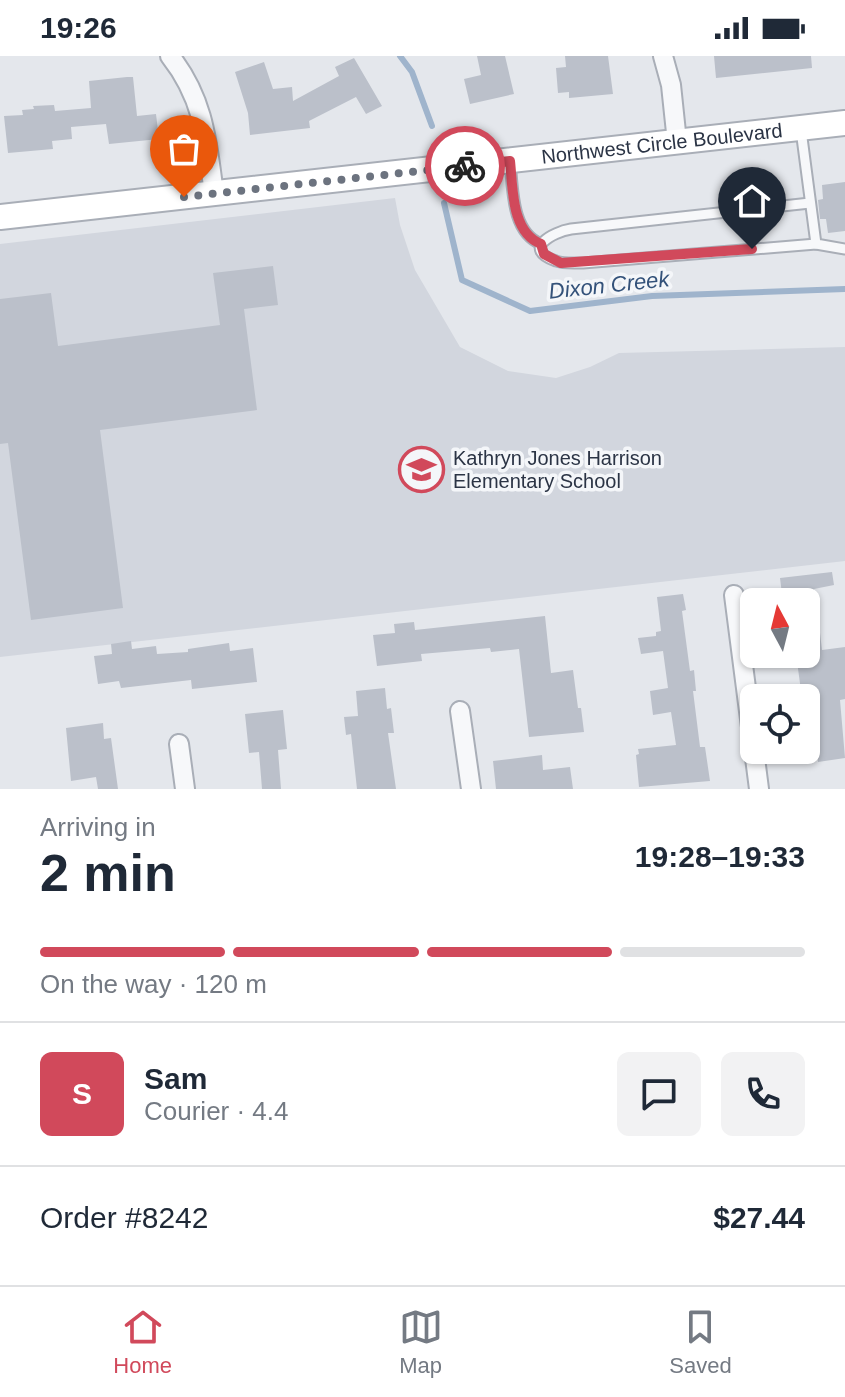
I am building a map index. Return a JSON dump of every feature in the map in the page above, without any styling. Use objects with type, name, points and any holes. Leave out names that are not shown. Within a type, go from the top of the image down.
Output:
[{"type":"main road","name":"Northwest Circle Boulevard","points":[[0,217],[845,123]]},
{"type":"street","points":[[170,56],[192,89],[204,119],[214,194]]},
{"type":"street","points":[[663,56],[671,85],[677,142]]},
{"type":"street","points":[[734,595],[759,789]]},
{"type":"street","points":[[460,711],[471,789]]},
{"type":"street","points":[[179,744],[185,789]]},
{"type":"lane","points":[[801,128],[816,244]]},
{"type":"lane","points":[[510,161],[518,219],[532,240],[541,244]]},
{"type":"lane","points":[[810,203],[571,229],[556,232],[542,240],[541,250],[551,260],[583,263],[816,244],[845,249]]},
{"type":"shaded area","name":"Kathryn Jones Harrison Elementary School","points":[[395,198],[400,225],[415,270],[460,347],[508,371],[556,378],[619,353],[845,347],[845,561],[0,657],[0,244]]},
{"type":"building","points":[[477,56],[505,56],[514,94],[470,104],[464,79],[481,75]]},
{"type":"building","points":[[565,56],[608,56],[613,94],[569,98],[569,92],[558,93],[556,68],[566,67]]},
{"type":"building","points":[[714,56],[811,56],[812,68],[716,78]]},
{"type":"building","points":[[354,58],[382,106],[366,114],[356,97],[309,121],[310,128],[250,135],[248,113],[235,72],[264,62],[273,89],[292,87],[293,101],[339,76],[335,67]]},
{"type":"building","points":[[133,77],[137,116],[156,114],[159,139],[109,144],[106,124],[71,127],[72,139],[52,141],[53,149],[8,153],[4,116],[23,115],[22,110],[34,109],[33,106],[54,105],[55,111],[91,108],[89,81]]},
{"type":"building","points":[[845,182],[845,231],[828,233],[826,219],[820,219],[818,200],[823,199],[822,185]]},
{"type":"building","points":[[273,266],[278,305],[244,309],[257,410],[100,430],[123,608],[31,620],[8,443],[0,444],[0,299],[51,293],[58,346],[220,325],[213,273]]},
{"type":"building","points":[[832,572],[834,585],[781,588],[780,578]]},
{"type":"building","points":[[683,594],[686,610],[682,611],[690,671],[694,670],[696,691],[693,691],[700,747],[705,747],[710,781],[639,787],[638,749],[676,745],[671,712],[653,715],[650,691],[668,688],[663,651],[641,654],[638,638],[656,636],[656,632],[661,631],[657,597]]},
{"type":"building","points":[[545,616],[551,673],[573,670],[584,732],[529,737],[519,649],[491,652],[490,648],[421,654],[422,661],[377,666],[373,635],[395,633],[394,624],[414,622],[415,630]]},
{"type":"building","points":[[820,633],[822,650],[845,647],[845,699],[840,700],[845,758],[820,762],[820,684],[800,684],[798,668],[820,668]]},
{"type":"building","points":[[131,641],[132,649],[156,646],[157,654],[188,652],[188,649],[229,643],[230,651],[253,648],[257,682],[192,689],[191,680],[121,688],[119,681],[98,684],[94,656],[112,654],[111,644]]},
{"type":"building","points":[[385,688],[394,733],[388,733],[396,789],[357,789],[351,734],[346,735],[344,717],[358,716],[356,691]]},
{"type":"building","points":[[283,710],[287,749],[278,750],[281,789],[262,789],[259,752],[249,753],[245,714]]},
{"type":"building","points":[[103,723],[104,739],[111,738],[118,789],[98,789],[96,777],[71,781],[66,728]]},
{"type":"building","points":[[542,755],[543,770],[570,767],[573,789],[496,789],[493,761]]},
{"type":"waterway","name":"Dixon Creek","points":[[400,56],[412,72],[432,126]]},
{"type":"waterway","name":"Dixon Creek","points":[[444,203],[462,280],[530,311],[652,296],[845,289]]},
{"type":"way so far","points":[[184,197],[465,166]]},
{"type":"place","name":"Kathryn Jones Harrison Elementary School","points":[[422,469]]},
{"type":"route","points":[[465,166],[510,161],[518,219],[532,240],[541,244],[544,254],[561,263],[752,249]]}]
